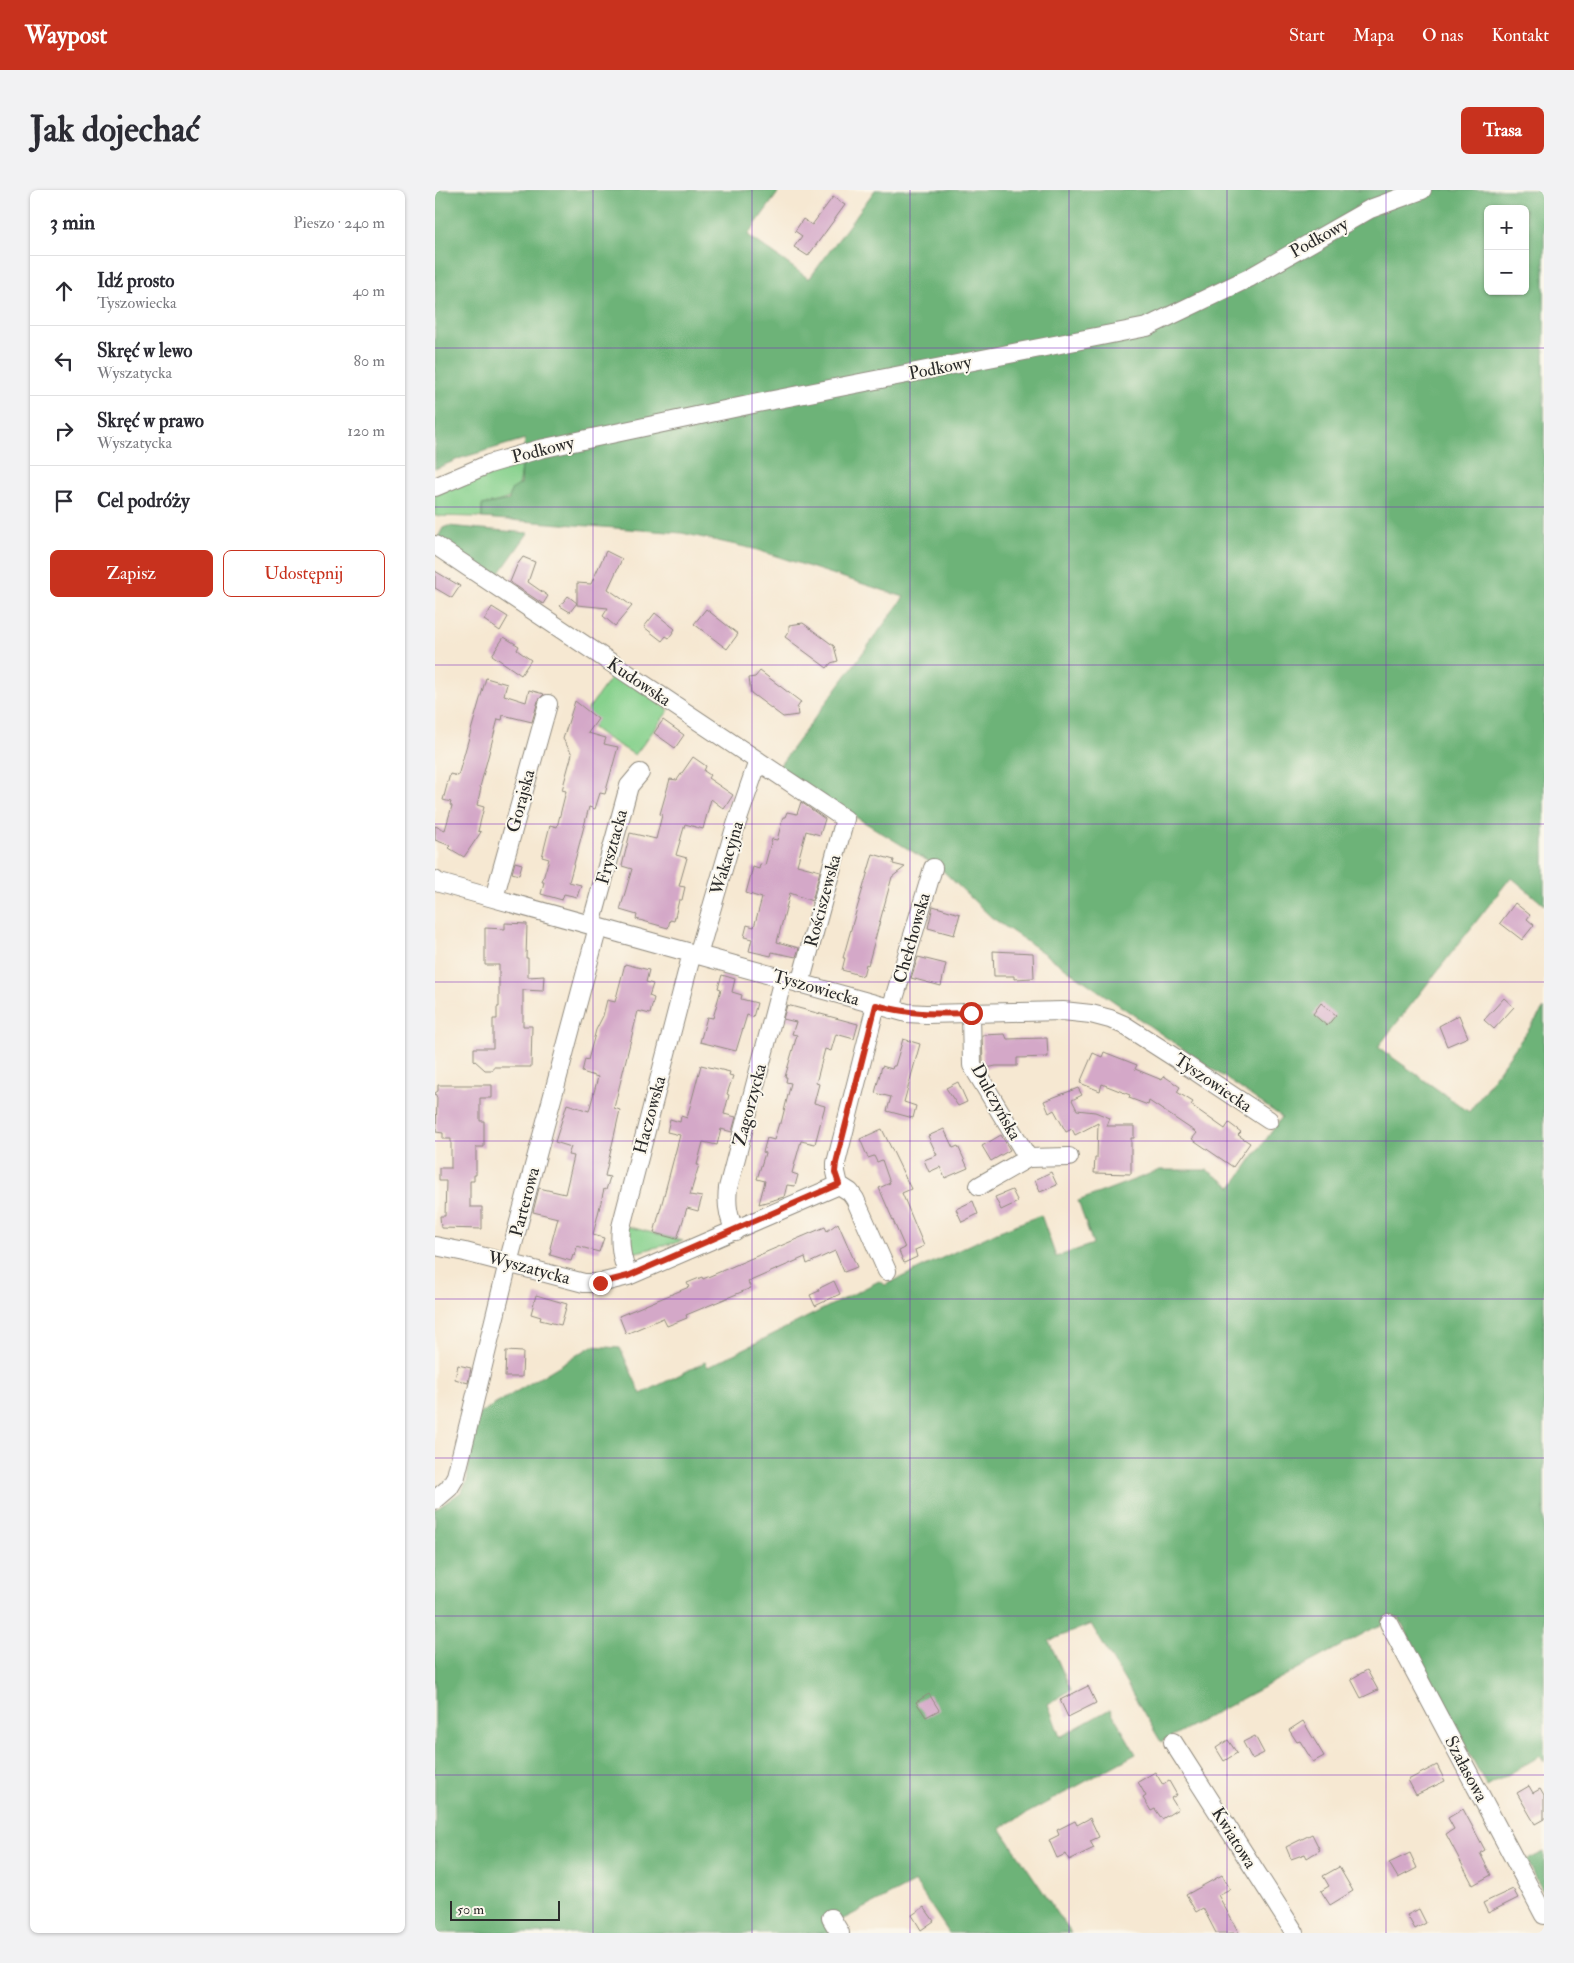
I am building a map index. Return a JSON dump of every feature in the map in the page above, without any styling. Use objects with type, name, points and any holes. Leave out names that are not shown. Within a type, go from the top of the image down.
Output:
[{"type":"street","name":"Podkowy","points":[[435,487],[489,464],[540,449],[753,404],[1147,327],[1249,278],[1370,209],[1422,190]]},
{"type":"street","name":"Kudowska","points":[[435,545],[845,819]]},
{"type":"street","name":"Gorajska","points":[[494,898],[548,704]]},
{"type":"street","name":"Wakacyjna","points":[[695,954],[758,761]]},
{"type":"street","name":"Frysztacka","points":[[594,926],[629,786],[640,773]]},
{"type":"street","name":"Rościszewska","points":[[801,984],[845,819]]},
{"type":"street","name":"Chełchowska","points":[[883,1007],[933,868]]},
{"type":"street","name":"Tyszowiecka","points":[[435,883],[883,1007],[926,1014],[1063,1011],[1111,1019],[1162,1049],[1269,1120]]},
{"type":"street","name":"Parterowa","points":[[435,1500],[449,1488],[456,1476],[594,926]]},
{"type":"street","name":"Haczowska","points":[[628,1276],[621,1257],[619,1243],[621,1227],[695,954]]},
{"type":"street","name":"Zagorzycka","points":[[735,1231],[726,1203],[728,1188],[783,979]]},
{"type":"street","points":[[883,1007],[836,1163],[835,1172],[839,1184],[850,1192],[855,1199],[887,1271]]},
{"type":"street","name":"Dulczyńska","points":[[971,1013],[972,1065],[1028,1158]]},
{"type":"street","name":"Dulczyńska","points":[[979,1186],[1028,1158],[1069,1157]]},
{"type":"street","name":"Wyszatycka","points":[[435,1246],[584,1283],[600,1283],[628,1276],[735,1231],[839,1184]]},
{"type":"street","name":"Szałasowa","points":[[1389,1623],[1544,1915]]},
{"type":"street","name":"Kwiatowa","points":[[1173,1742],[1295,1933]]},
{"type":"green space","points":[[435,190],[780,190],[748,235],[809,279],[875,190],[1544,190],[1544,905],[1511,877],[1378,1047],[1469,1112],[1544,1008],[1544,1762],[1540,1756],[1487,1787],[1399,1618],[1374,1628],[1161,1742],[1091,1624],[1049,1641],[1071,1690],[1048,1704],[1060,1737],[1110,1709],[1136,1754],[1000,1828],[1071,1933],[949,1933],[915,1882],[828,1927],[832,1933],[435,1933],[435,1510],[461,1492],[467,1481],[470,1453],[479,1414],[592,1346],[620,1348],[641,1394],[705,1362],[708,1367],[879,1281],[885,1285],[997,1232],[1041,1215],[1056,1257],[1093,1244],[1078,1201],[1160,1170],[1207,1170],[1232,1187],[1282,1117],[991,917],[941,869],[777,769],[904,597],[754,549],[682,533],[482,518],[482,505],[509,500],[511,490],[521,484],[525,439],[461,458],[435,469]]},
{"type":"green space","points":[[522,462],[520,483],[517,490],[509,498],[482,505],[482,518],[435,516],[435,495],[469,480]]},
{"type":"green space","points":[[448,526],[528,533],[494,581],[436,541],[443,528]]},
{"type":"green space","points":[[614,673],[669,710],[635,755],[605,737],[581,719]]},
{"type":"green space","points":[[626,1226],[683,1241],[624,1255]]},
{"type":"green space","points":[[1544,1852],[1544,1894],[1527,1860]]},
{"type":"building","points":[[833,197],[845,205],[808,256],[794,247],[802,236],[795,231],[803,219],[812,225]]},
{"type":"building","points":[[606,551],[622,559],[608,589],[632,606],[615,626],[603,616],[608,608],[577,605],[577,583],[591,584]]},
{"type":"building","points":[[523,557],[535,562],[528,582],[548,596],[543,604],[510,582],[517,565]]},
{"type":"building","points":[[435,571],[460,586],[452,598],[435,588]]},
{"type":"building","points":[[568,596],[577,603],[570,612],[560,606]]},
{"type":"building","points":[[492,607],[508,617],[500,631],[484,620]]},
{"type":"building","points":[[706,609],[738,634],[727,649],[694,624]]},
{"type":"building","points":[[655,613],[675,629],[669,638],[666,636],[662,641],[644,627]]},
{"type":"building","points":[[803,623],[834,646],[838,661],[831,663],[827,668],[785,637],[789,631],[789,625]]},
{"type":"building","points":[[504,637],[519,646],[517,650],[531,660],[521,675],[492,655]]},
{"type":"building","points":[[760,671],[801,702],[797,708],[798,715],[783,717],[751,693],[749,678],[755,677]]},
{"type":"building","points":[[486,678],[507,684],[504,695],[526,702],[529,690],[544,694],[538,701],[532,722],[503,715],[502,720],[498,719],[477,805],[484,807],[478,831],[481,832],[464,857],[449,848],[451,846],[435,840],[435,826],[445,830],[452,806],[450,805],[451,802],[443,800],[450,774],[458,776]]},
{"type":"building","points":[[575,701],[598,719],[588,733],[606,738],[604,744],[618,747],[605,794],[600,793],[595,809],[589,807],[569,882],[581,885],[577,897],[564,894],[562,900],[541,894],[544,882],[542,882],[549,859],[542,857],[550,825],[557,827],[566,791],[562,790],[572,754],[563,739]]},
{"type":"building","points":[[663,720],[684,735],[675,748],[654,733]]},
{"type":"building","points":[[693,757],[706,766],[704,771],[710,775],[708,778],[733,795],[724,809],[711,799],[703,829],[685,824],[676,855],[687,858],[679,886],[685,887],[682,900],[679,900],[674,921],[670,920],[668,928],[636,919],[637,915],[620,910],[632,869],[622,866],[630,833],[656,839],[662,815],[660,814],[670,779],[677,780]]},
{"type":"building","points":[[801,802],[825,819],[820,835],[806,831],[797,865],[820,871],[812,901],[790,893],[777,942],[799,948],[796,957],[772,952],[771,956],[749,951],[752,939],[744,937],[747,925],[754,927],[762,898],[746,893],[753,867],[759,869],[760,864],[765,865],[772,839],[777,840],[783,817],[785,817],[787,812],[797,814]]},
{"type":"building","points":[[873,854],[894,860],[893,864],[905,867],[892,877],[868,965],[866,964],[863,976],[842,970],[845,958],[843,958]]},
{"type":"building","points":[[515,862],[522,864],[519,875],[512,873]]},
{"type":"building","points":[[1515,903],[1530,915],[1527,919],[1534,925],[1522,940],[1500,923]]},
{"type":"building","points":[[933,906],[960,914],[954,935],[928,928]]},
{"type":"building","points":[[505,923],[527,924],[526,958],[528,958],[528,977],[544,976],[543,991],[523,990],[523,1026],[532,1026],[531,1067],[493,1067],[493,1070],[485,1070],[474,1060],[474,1048],[493,1048],[493,1019],[497,1019],[497,1007],[499,1007],[499,965],[485,965],[485,928],[505,929]]},
{"type":"building","points":[[993,951],[1033,953],[1034,978],[1014,979],[1014,976],[994,976]]},
{"type":"building","points":[[918,957],[946,964],[941,986],[911,978]]},
{"type":"building","points":[[625,964],[649,970],[646,982],[653,984],[649,996],[654,998],[650,1014],[638,1011],[614,1108],[620,1110],[605,1176],[610,1177],[606,1190],[604,1189],[593,1235],[604,1238],[599,1252],[577,1246],[575,1256],[573,1255],[571,1261],[550,1255],[558,1218],[533,1212],[539,1188],[565,1194],[574,1156],[568,1155],[571,1147],[555,1142],[567,1104],[589,1111],[598,1077],[582,1072],[585,1059],[588,1060],[607,1000],[615,1002]]},
{"type":"building","points":[[722,975],[735,979],[732,992],[742,995],[741,999],[757,1003],[753,1017],[747,1015],[736,1051],[700,1042],[707,1017],[713,1018],[721,989],[718,988]]},
{"type":"building","points":[[1504,998],[1514,1007],[1494,1029],[1484,1020]]},
{"type":"building","points":[[1321,1003],[1336,1015],[1327,1026],[1313,1014]]},
{"type":"building","points":[[787,1005],[858,1024],[854,1039],[836,1034],[831,1051],[825,1049],[816,1083],[819,1084],[814,1103],[825,1106],[815,1144],[801,1141],[792,1173],[798,1175],[795,1186],[787,1185],[784,1197],[759,1204],[765,1181],[757,1179],[765,1153],[763,1152],[767,1138],[774,1140],[779,1123],[781,1123],[791,1083],[786,1082],[787,1077],[785,1077],[797,1035],[792,1034],[796,1022],[783,1019]]},
{"type":"building","points":[[1459,1015],[1468,1037],[1447,1046],[1439,1026]]},
{"type":"building","points":[[1005,1034],[1007,1039],[1047,1038],[1048,1057],[1017,1058],[1017,1066],[986,1068],[983,1062],[982,1035]]},
{"type":"building","points":[[903,1039],[920,1044],[904,1102],[916,1106],[913,1118],[887,1111],[891,1097],[875,1093],[882,1066],[892,1069],[895,1066]]},
{"type":"building","points":[[1104,1052],[1137,1065],[1135,1069],[1162,1080],[1164,1076],[1180,1087],[1177,1092],[1193,1102],[1191,1105],[1225,1129],[1229,1123],[1241,1132],[1238,1135],[1250,1143],[1233,1167],[1192,1139],[1197,1133],[1149,1101],[1148,1105],[1129,1098],[1130,1095],[1102,1084],[1100,1091],[1080,1083],[1093,1053],[1102,1057]]},
{"type":"building","points":[[701,1065],[730,1072],[729,1075],[733,1076],[727,1094],[729,1095],[724,1114],[736,1117],[732,1132],[721,1129],[717,1145],[703,1142],[697,1165],[699,1165],[690,1195],[702,1197],[698,1211],[687,1208],[677,1239],[654,1233],[680,1135],[667,1132],[670,1119],[680,1122],[681,1116],[687,1118]]},
{"type":"building","points":[[958,1082],[967,1102],[958,1106],[946,1088]]},
{"type":"building","points":[[438,1085],[492,1085],[492,1098],[480,1098],[480,1121],[484,1121],[484,1147],[476,1147],[476,1175],[474,1175],[474,1181],[470,1181],[470,1207],[482,1207],[482,1229],[441,1228],[440,1216],[445,1216],[446,1181],[439,1181],[439,1168],[451,1168],[451,1139],[443,1139],[443,1133],[436,1132],[437,1098],[435,1093],[438,1091]]},
{"type":"building","points":[[1078,1088],[1082,1095],[1072,1100],[1077,1110],[1095,1112],[1110,1118],[1107,1126],[1134,1126],[1134,1138],[1131,1138],[1131,1174],[1094,1173],[1095,1158],[1097,1158],[1098,1123],[1075,1135],[1072,1129],[1066,1132],[1054,1110],[1049,1113],[1044,1101]]},
{"type":"building","points":[[882,1129],[911,1189],[902,1193],[924,1246],[915,1250],[917,1257],[904,1263],[899,1251],[905,1248],[879,1188],[890,1183],[882,1160],[877,1162],[874,1156],[868,1158],[860,1139]]},
{"type":"building","points":[[944,1129],[953,1148],[958,1146],[968,1168],[945,1178],[940,1167],[929,1172],[924,1160],[937,1155],[928,1136]]},
{"type":"building","points":[[1001,1135],[1010,1150],[991,1161],[982,1146]]},
{"type":"building","points":[[1051,1172],[1057,1185],[1040,1192],[1035,1180]]},
{"type":"building","points":[[1012,1190],[1018,1202],[1001,1210],[995,1197]]},
{"type":"building","points":[[973,1201],[978,1214],[962,1222],[956,1209]]},
{"type":"building","points":[[838,1223],[857,1267],[844,1272],[835,1251],[807,1264],[805,1257],[748,1282],[751,1288],[686,1315],[687,1318],[667,1326],[663,1318],[626,1334],[619,1316],[689,1287],[687,1283],[702,1277],[703,1279],[825,1227],[827,1231]]},
{"type":"building","points":[[834,1281],[840,1294],[815,1306],[810,1295]]},
{"type":"building","points":[[536,1295],[567,1304],[561,1325],[540,1320],[541,1317],[531,1314]]},
{"type":"building","points":[[506,1351],[523,1352],[522,1377],[505,1377]]},
{"type":"building","points":[[458,1365],[471,1368],[468,1383],[455,1379]]},
{"type":"building","points":[[1367,1670],[1378,1690],[1361,1698],[1351,1679]]},
{"type":"building","points":[[1088,1686],[1096,1703],[1068,1717],[1060,1700]]},
{"type":"building","points":[[929,1694],[939,1710],[926,1717],[916,1702]]},
{"type":"building","points":[[1303,1721],[1324,1756],[1313,1762],[1300,1741],[1297,1742],[1289,1730]]},
{"type":"building","points":[[1255,1736],[1264,1753],[1252,1759],[1243,1742]]},
{"type":"building","points":[[1228,1740],[1237,1753],[1224,1761],[1216,1748]]},
{"type":"building","points":[[1437,1765],[1445,1781],[1416,1795],[1408,1780]]},
{"type":"building","points":[[1155,1772],[1163,1785],[1169,1781],[1177,1795],[1171,1798],[1178,1809],[1162,1819],[1155,1809],[1151,1811],[1143,1798],[1146,1796],[1138,1782]]},
{"type":"building","points":[[1529,1786],[1533,1793],[1540,1789],[1544,1796],[1544,1819],[1535,1824],[1517,1793]]},
{"type":"building","points":[[1463,1809],[1485,1850],[1480,1853],[1491,1875],[1473,1885],[1446,1834],[1454,1829],[1448,1818]]},
{"type":"building","points":[[1090,1818],[1099,1837],[1090,1841],[1094,1848],[1069,1860],[1066,1854],[1057,1858],[1049,1840],[1059,1835],[1057,1830],[1075,1821],[1077,1825]]},
{"type":"building","points":[[1312,1834],[1320,1850],[1307,1858],[1305,1854],[1291,1859],[1286,1847]]},
{"type":"building","points":[[1410,1853],[1417,1868],[1398,1878],[1389,1863]]},
{"type":"building","points":[[1339,1867],[1353,1891],[1330,1905],[1321,1891],[1329,1886],[1323,1876]]},
{"type":"building","points":[[1222,1875],[1230,1889],[1218,1895],[1239,1933],[1216,1933],[1203,1908],[1196,1912],[1186,1895]]},
{"type":"building","points":[[1513,1889],[1518,1898],[1488,1913],[1483,1903]]},
{"type":"building","points":[[924,1907],[934,1921],[921,1930],[912,1915]]},
{"type":"building","points":[[1419,1909],[1426,1923],[1415,1929],[1407,1915]]},
{"type":"route","points":[[600,1283],[628,1276],[735,1231],[839,1184],[835,1172],[836,1163],[846,1117],[876,1005],[926,1014],[971,1013]]}]
